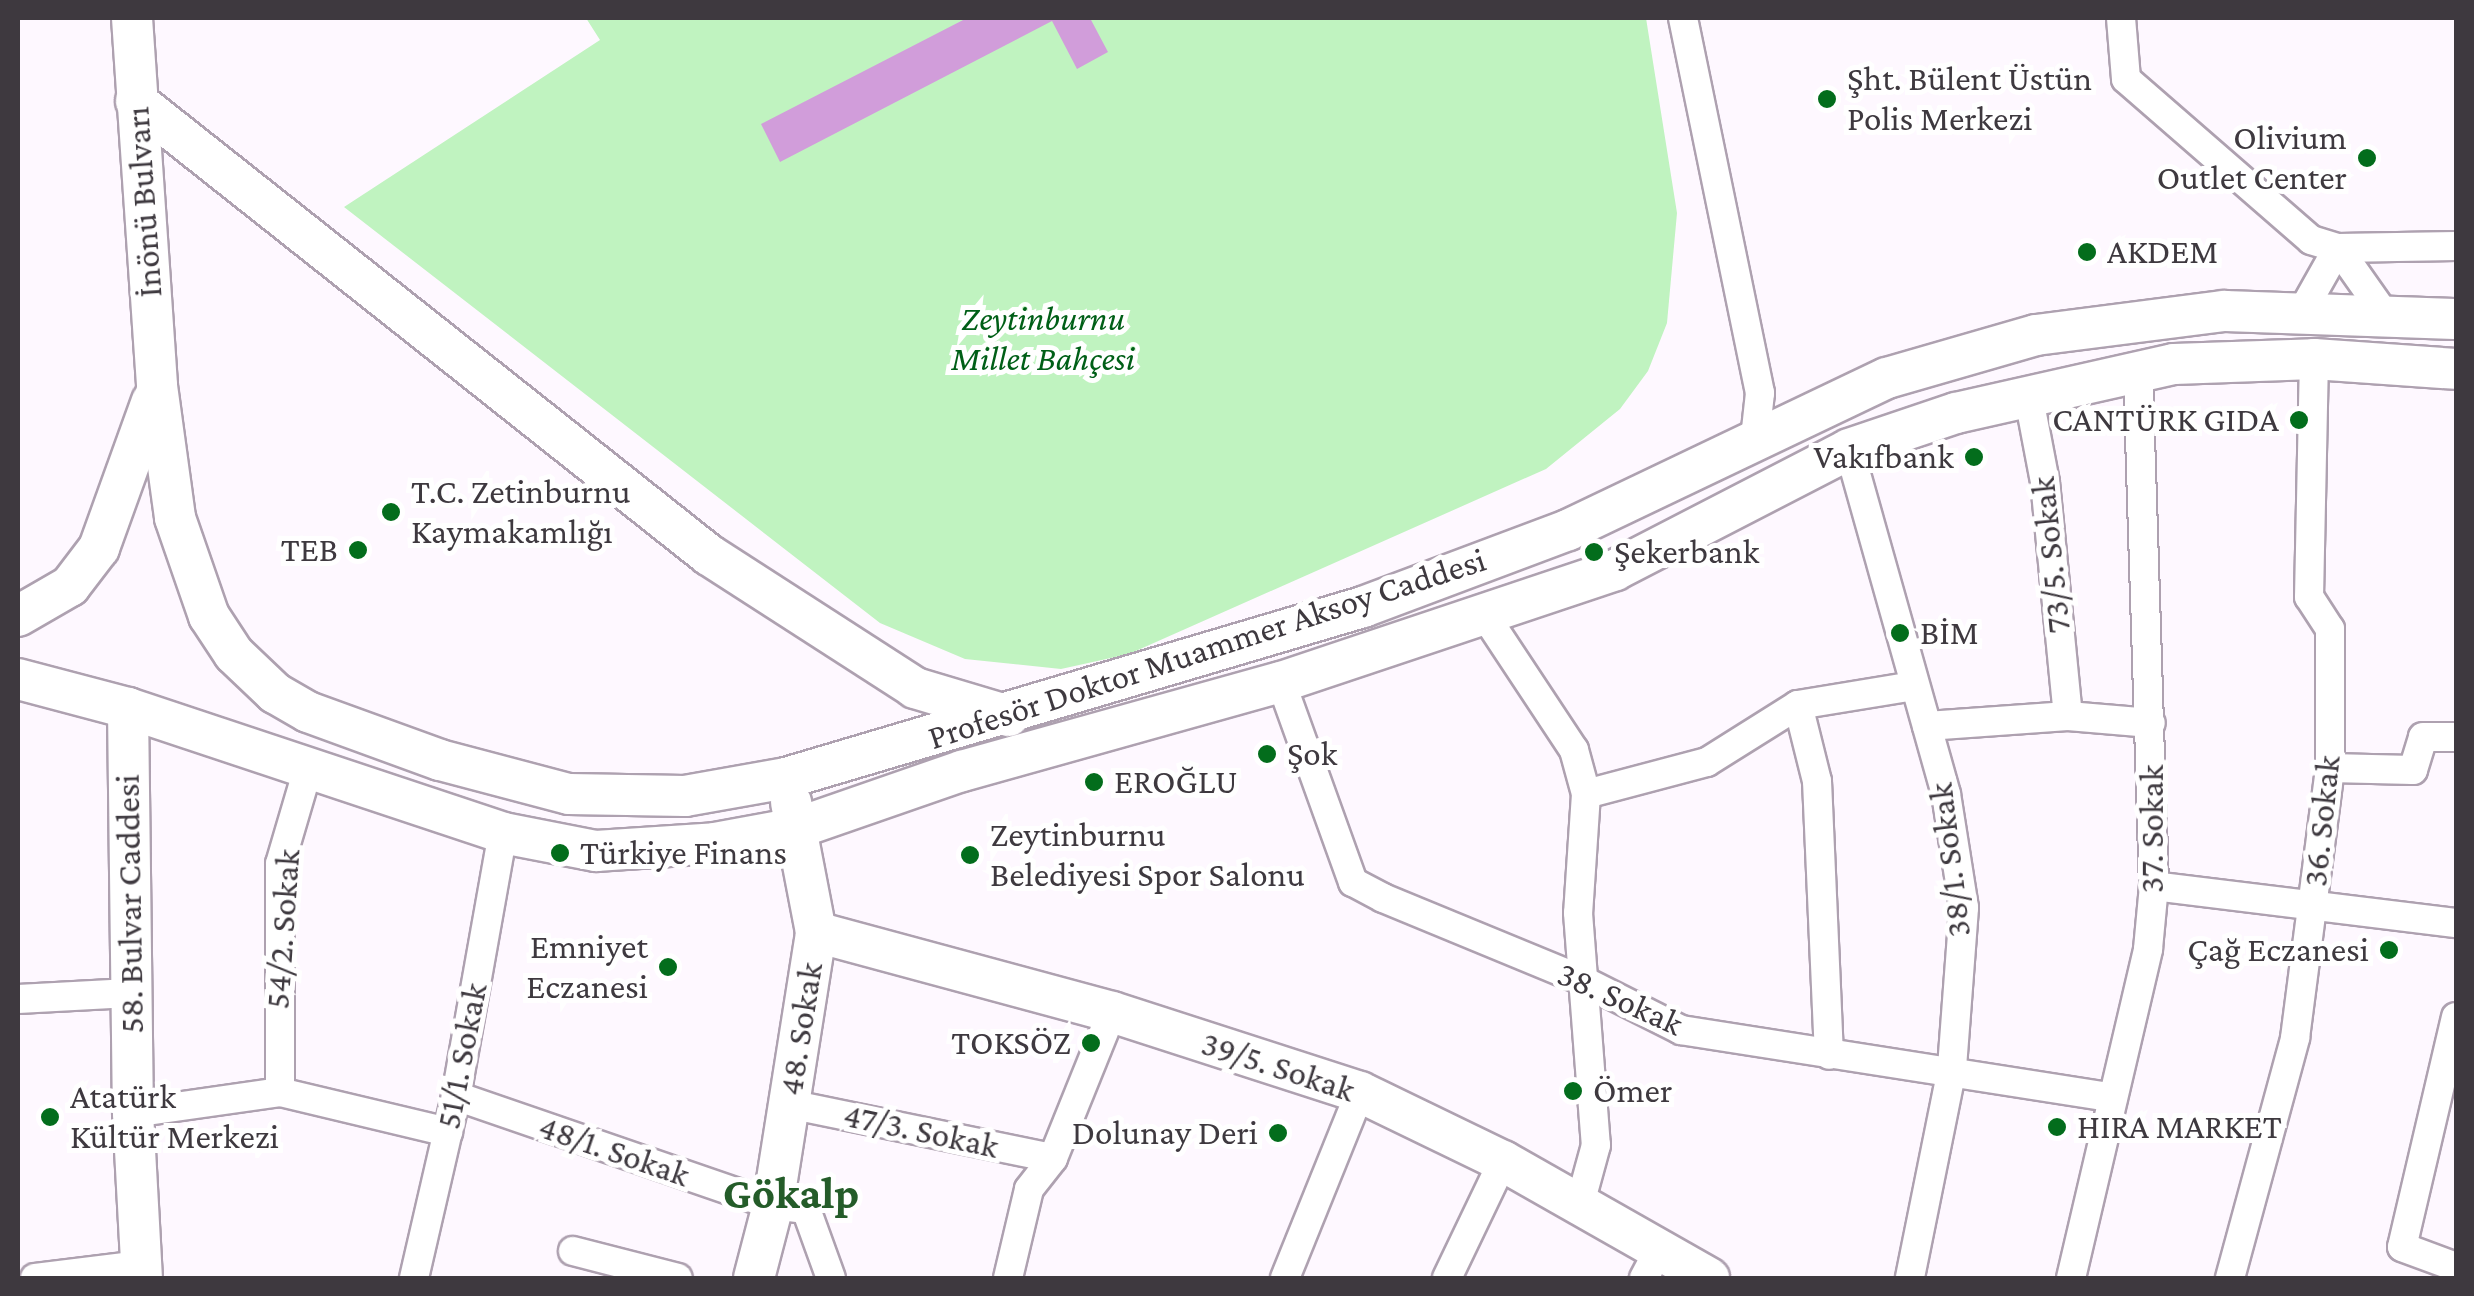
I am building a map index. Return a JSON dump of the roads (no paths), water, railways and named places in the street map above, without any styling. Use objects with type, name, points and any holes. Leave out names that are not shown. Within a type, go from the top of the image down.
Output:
[{"type":"main road","name":"İnönü Bulvarı","points":[[132,18],[157,386]]},
{"type":"main road","points":[[136,101],[709,555],[915,688],[1009,716]]},
{"type":"main road","points":[[2156,367],[2272,338],[2303,310]]},
{"type":"main road","name":"Profesör Doktor Muammer Aksoy Caddesi","points":[[157,386],[175,518],[195,586],[234,654],[274,693],[440,760],[568,794],[685,796],[786,778],[1009,716],[1363,607],[1568,530],[1887,378],[2036,335],[2224,311],[2382,312],[2456,319]]},
{"type":"main road","name":"Profesör Doktor Muammer Aksoy Caddesi","points":[[18,679],[128,708],[503,833],[633,851],[797,828],[962,772],[1281,682],[1614,570],[1849,449],[2028,394],[2156,367],[2314,359],[2456,369]]},
{"type":"main road","points":[[18,616],[70,586],[100,548],[128,485],[157,386]]},
{"type":"main road","name":"58. Bulvar Caddesi","points":[[128,708],[133,1114],[142,1272]]},
{"type":"main road","name":"48. Sokak","points":[[754,1278],[773,1205],[816,932],[786,778]]},
{"type":"main road","name":"39/5. Sokak","points":[[816,932],[1112,1012],[1360,1092],[1502,1162],[1579,1207],[1650,1266],[1709,1278]]},
{"type":"street","points":[[1683,18],[1760,393],[1755,438]]},
{"type":"street","points":[[2120,18],[2126,79],[2311,240],[2338,248],[2456,246]]},
{"type":"street","points":[[2303,310],[2338,248]]},
{"type":"street","points":[[2338,248],[2382,312]]},
{"type":"street","name":"36. Sokak","points":[[2230,1278],[2296,1038],[2330,768],[2330,629],[2310,597],[2314,359]]},
{"type":"street","name":"37. Sokak","points":[[2071,1278],[2148,948],[2154,886],[2151,723],[2156,367]]},
{"type":"street","name":"73/5. Sokak","points":[[2028,394],[2045,482],[2068,716]]},
{"type":"street","name":"38/1. Sokak","points":[[1849,449],[1946,794],[1964,908],[1952,1069],[1910,1278]]},
{"type":"street","points":[[1484,614],[1574,750],[1586,794],[1578,913],[1596,1145],[1579,1207]]},
{"type":"street","name":"38. Sokak","points":[[1281,682],[1352,882],[1582,980],[1681,1030],[1829,1055],[1952,1069],[2113,1098]]},
{"type":"street","points":[[1586,794],[1707,762],[1798,705],[1914,686]]},
{"type":"street","points":[[1798,705],[1817,781],[1829,1055]]},
{"type":"street","points":[[1927,726],[2068,716],[2151,723]]},
{"type":"street","points":[[2330,768],[2413,770],[2423,737],[2456,738]]},
{"type":"street","name":"54/2. Sokak","points":[[280,1092],[280,864],[308,769]]},
{"type":"street","name":"51/1. Sokak","points":[[414,1278],[456,1096],[503,833]]},
{"type":"street","points":[[2154,886],[2314,903],[2456,924]]},
{"type":"street","points":[[18,999],[130,992]]},
{"type":"street","points":[[1008,1278],[1029,1189],[1052,1158],[1112,1012]]},
{"type":"street","points":[[2456,1017],[2402,1248],[2456,1267]]},
{"type":"street","points":[[133,1114],[280,1092],[448,1132]]},
{"type":"street","points":[[1286,1278],[1360,1092]]},
{"type":"street","name":"48/1. Sokak","points":[[456,1096],[773,1205],[806,1209],[831,1278]]},
{"type":"street","name":"47/3. Sokak","points":[[789,1104],[1052,1158]]},
{"type":"street","points":[[1446,1278],[1502,1162]]},
{"type":"street","points":[[573,1251],[678,1278]]},
{"type":"street","points":[[35,1278],[142,1272]]},
{"type":"place","name":"Şht. Bülent Üstün Polis Merkezi","points":[[1827,99]]},
{"type":"place","name":"Olivium Outlet Center","points":[[2367,158]]},
{"type":"place","name":"AKDEM","points":[[2087,252]]},
{"type":"place","name":"CANTÜRK GIDA","points":[[2299,420]]},
{"type":"place","name":"Vakıfbank","points":[[1974,457]]},
{"type":"place","name":"T.C. Zetinburnu Kaymakamlığı","points":[[391,512]]},
{"type":"place","name":"TEB","points":[[358,550]]},
{"type":"place","name":"Şekerbank","points":[[1594,552]]},
{"type":"place","name":"BİM","points":[[1900,633]]},
{"type":"place","name":"Şok","points":[[1267,754]]},
{"type":"place","name":"EROĞLU","points":[[1094,782]]},
{"type":"place","name":"Türkiye Finans","points":[[560,853]]},
{"type":"place","name":"Zeytinburnu Belediyesi Spor Salonu","points":[[970,855]]},
{"type":"place","name":"Çağ Eczanesi","points":[[2389,950]]},
{"type":"place","name":"Emniyet Eczanesi","points":[[668,967]]},
{"type":"place","name":"TOKSÖZ","points":[[1091,1043]]},
{"type":"place","name":"Ömer","points":[[1573,1091]]},
{"type":"place","name":"Atatürk Kültür Merkezi","points":[[50,1117]]},
{"type":"place","name":"HIRA MARKET","points":[[2057,1127]]},
{"type":"place","name":"Dolunay Deri","points":[[1278,1133]]},
{"type":"district","name":"Gökalp","points":[[791,1194]]},
{"type":"park label","name":"Zeytinburnu Millet Bahçesi","points":[[1043,339]]}]
